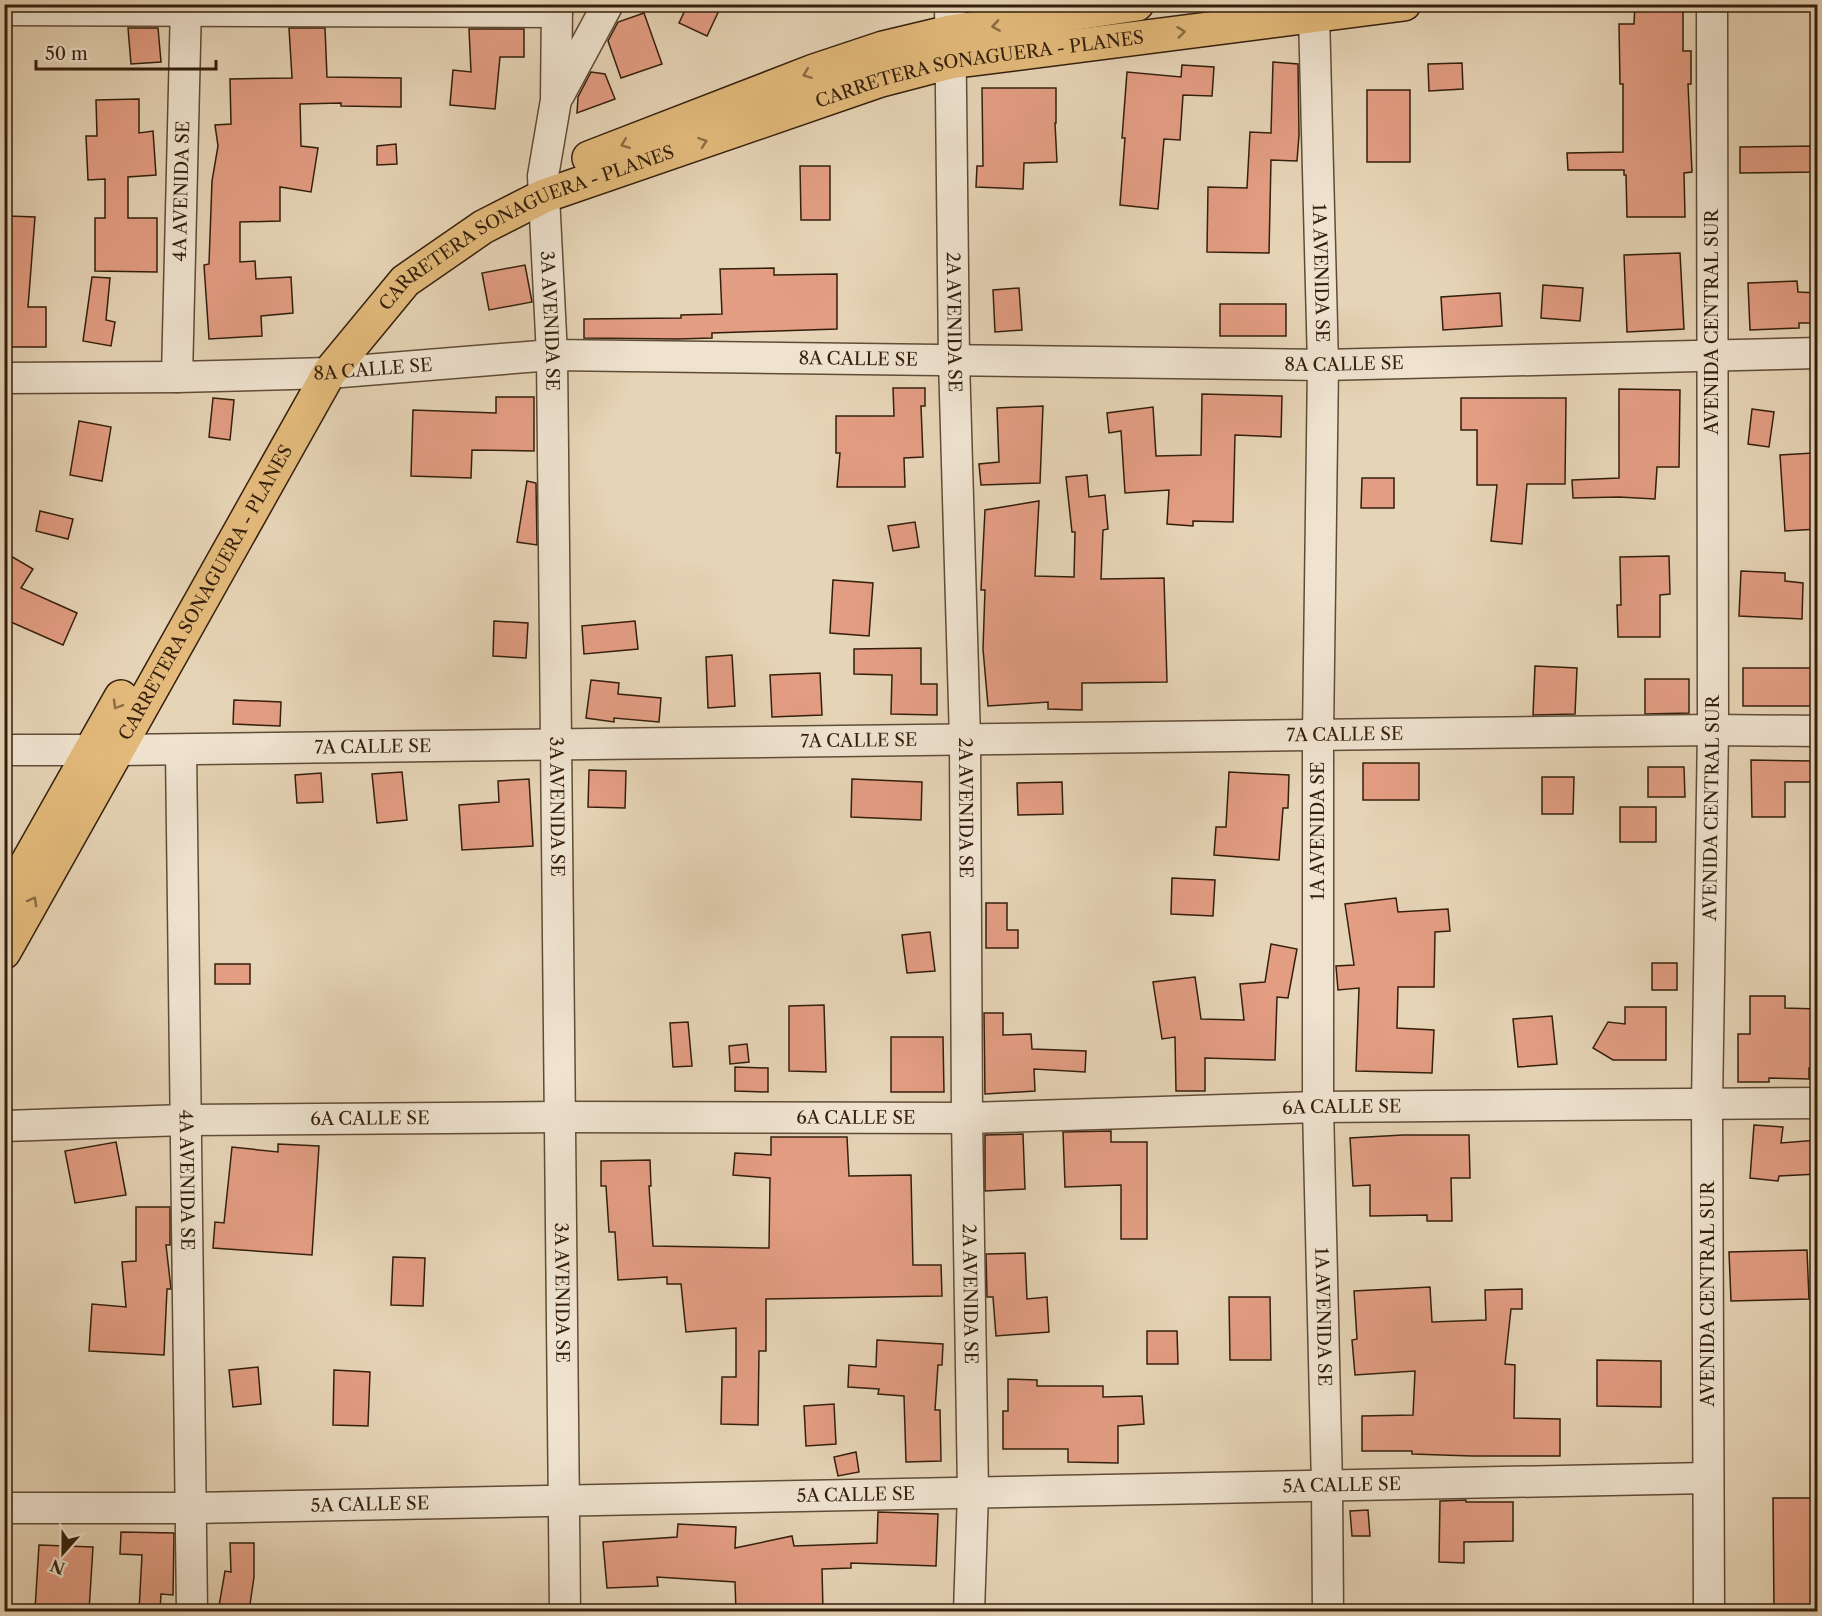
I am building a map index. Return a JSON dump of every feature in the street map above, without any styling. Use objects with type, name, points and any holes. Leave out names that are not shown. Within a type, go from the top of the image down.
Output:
[{"type":"main road","name":"CARRETERA SONAGUERA - PLANES","points":[[4,904],[104,750],[319,373],[392,268],[474,211],[544,186],[814,71],[884,48],[950,33],[1137,4]]},
{"type":"main road","name":"CARRETERA SONAGUERA - PLANES","points":[[950,33],[1314,15],[1404,4]]},
{"type":"main road","name":"CARRETERA SONAGUERA - PLANES","points":[[4,952],[104,750]]},
{"type":"street","points":[[556,100],[608,4]]},
{"type":"street","name":"AVENIDA CENTRAL SUR","points":[[1709,1611],[1707,1104],[1713,730],[1712,4]]},
{"type":"street","name":"4A AVENIDA SE","points":[[177,378],[186,8]]},
{"type":"street","points":[[4,10],[557,8]]},
{"type":"street","name":"3A AVENIDA SE","points":[[557,8],[556,100],[544,186],[552,355],[558,1117],[565,1611]]},
{"type":"street","name":"1A AVENIDA SE","points":[[1314,15],[1323,365],[1318,735],[1318,1107],[1328,1611]]},
{"type":"street","name":"2A AVENIDA SE","points":[[950,33],[954,360],[965,740],[967,1118],[973,1492],[969,1611]]},
{"type":"street","name":"8A CALLE SE","points":[[4,378],[177,378],[319,373],[552,355],[1323,365],[1818,353]]},
{"type":"street","name":"7A CALLE SE","points":[[4,750],[182,750],[1713,730],[1818,731]]},
{"type":"street","name":"4A AVENIDA SE","points":[[182,750],[192,1611]]},
{"type":"street","name":"6A CALLE SE","points":[[4,1126],[185,1120],[558,1117],[967,1118],[1318,1107],[1818,1103]]},
{"type":"street","name":"5A CALLE SE","points":[[4,1508],[192,1508],[1708,1478]]},
{"type":"building","points":[[688,4],[722,4],[707,36],[679,23]]},
{"type":"building","points":[[1635,4],[1683,4],[1683,51],[1691,51],[1691,84],[1688,84],[1692,172],[1684,173],[1685,217],[1627,217],[1624,170],[1568,170],[1567,153],[1623,152],[1623,84],[1620,84],[1619,24],[1634,24]]},
{"type":"building","points":[[644,13],[662,64],[621,78],[608,41],[618,22]]},
{"type":"building","points":[[128,28],[158,28],[161,62],[131,64]]},
{"type":"building","points":[[289,28],[325,28],[327,77],[401,78],[401,107],[341,106],[341,103],[300,104],[301,146],[318,148],[311,192],[280,187],[280,221],[240,222],[240,262],[255,261],[256,279],[291,277],[293,313],[261,316],[262,336],[209,339],[204,265],[209,264],[212,181],[218,146],[215,125],[231,124],[230,79],[292,78]]},
{"type":"building","points":[[469,29],[524,29],[524,57],[500,57],[495,109],[450,105],[453,70],[471,72]]},
{"type":"building","points":[[1273,62],[1298,64],[1299,135],[1297,161],[1271,160],[1269,253],[1207,252],[1208,187],[1247,188],[1250,132],[1271,133]]},
{"type":"building","points":[[1462,63],[1463,89],[1429,91],[1428,64]]},
{"type":"building","points":[[1182,65],[1214,67],[1212,96],[1183,95],[1180,140],[1164,139],[1158,209],[1120,205],[1127,72],[1181,77]]},
{"type":"building","points":[[591,72],[605,74],[615,99],[577,113],[578,97]]},
{"type":"building","points":[[982,88],[1056,88],[1057,162],[1024,163],[1023,189],[976,187],[977,166],[983,166]]},
{"type":"building","points":[[1367,90],[1410,90],[1410,162],[1367,162]]},
{"type":"building","points":[[139,99],[139,133],[153,131],[156,175],[128,177],[128,218],[157,218],[157,272],[95,271],[95,218],[105,218],[105,179],[88,180],[86,136],[97,136],[96,100]]},
{"type":"building","points":[[396,144],[397,164],[377,165],[377,146]]},
{"type":"building","points":[[1818,146],[1818,172],[1740,173],[1740,147]]},
{"type":"building","points":[[800,166],[830,166],[830,220],[801,220]]},
{"type":"building","points":[[8,216],[35,217],[28,307],[46,307],[46,347],[4,347],[4,258]]},
{"type":"building","points":[[1680,253],[1684,329],[1627,332],[1624,255]]},
{"type":"building","points":[[525,265],[532,302],[489,310],[482,273]]},
{"type":"building","points":[[774,268],[774,275],[837,274],[837,329],[712,333],[712,338],[584,338],[584,319],[681,318],[681,315],[722,314],[720,269]]},
{"type":"building","points":[[92,277],[110,278],[106,320],[115,322],[111,346],[83,341]]},
{"type":"building","points":[[1797,281],[1798,292],[1818,293],[1818,323],[1799,323],[1799,328],[1750,330],[1748,283]]},
{"type":"building","points":[[1543,285],[1583,288],[1580,321],[1541,318]]},
{"type":"building","points":[[1019,288],[1022,330],[995,332],[993,290]]},
{"type":"building","points":[[1500,293],[1502,326],[1443,330],[1441,297]]},
{"type":"building","points":[[1220,304],[1286,304],[1286,336],[1220,336]]},
{"type":"building","points":[[893,388],[925,388],[925,406],[921,406],[923,457],[904,458],[905,487],[837,487],[840,453],[836,453],[836,416],[894,416]]},
{"type":"building","points":[[1619,389],[1680,390],[1679,467],[1657,467],[1655,499],[1573,498],[1572,480],[1619,478]]},
{"type":"building","points":[[1202,394],[1282,396],[1281,437],[1235,435],[1233,522],[1193,521],[1193,526],[1167,524],[1169,490],[1125,493],[1121,431],[1109,433],[1107,413],[1153,407],[1156,456],[1201,455]]},
{"type":"building","points":[[496,397],[534,397],[534,451],[472,450],[471,478],[411,476],[413,410],[496,413]]},
{"type":"building","points":[[213,398],[234,400],[230,440],[209,437]]},
{"type":"building","points":[[1461,398],[1566,398],[1565,484],[1527,484],[1522,544],[1491,541],[1497,485],[1477,485],[1477,430],[1461,430]]},
{"type":"building","points":[[1043,406],[1040,483],[981,485],[979,464],[999,462],[997,408]]},
{"type":"building","points":[[1752,409],[1774,412],[1769,447],[1748,444]]},
{"type":"building","points":[[79,421],[111,427],[102,481],[70,475]]},
{"type":"building","points":[[1813,453],[1815,474],[1818,474],[1818,529],[1785,531],[1780,455]]},
{"type":"building","points":[[1087,475],[1089,497],[1105,495],[1108,529],[1103,530],[1101,579],[1164,578],[1167,682],[1082,683],[1082,710],[1048,709],[1048,702],[988,706],[983,649],[985,590],[981,590],[985,510],[1039,501],[1035,576],[1074,577],[1075,532],[1072,532],[1066,477]]},
{"type":"building","points":[[1362,478],[1394,478],[1394,508],[1361,508]]},
{"type":"building","points":[[527,481],[536,483],[537,545],[517,542]]},
{"type":"building","points":[[40,511],[73,519],[68,539],[36,531]]},
{"type":"building","points":[[915,522],[919,547],[893,551],[888,526]]},
{"type":"building","points":[[4,552],[33,569],[21,588],[77,613],[63,645],[4,619]]},
{"type":"building","points":[[1669,556],[1670,594],[1660,595],[1660,637],[1618,637],[1617,605],[1621,605],[1620,557]]},
{"type":"building","points":[[1741,571],[1785,573],[1785,581],[1803,583],[1802,619],[1739,616]]},
{"type":"building","points":[[833,580],[873,583],[869,636],[830,633]]},
{"type":"building","points":[[494,621],[528,623],[526,658],[493,656]]},
{"type":"building","points":[[635,621],[638,649],[584,654],[582,626]]},
{"type":"building","points":[[921,648],[921,684],[937,684],[937,715],[891,714],[892,675],[854,674],[854,649]]},
{"type":"building","points":[[732,655],[735,706],[708,708],[706,657]]},
{"type":"building","points":[[1535,666],[1577,668],[1575,714],[1533,715]]},
{"type":"building","points":[[1743,668],[1818,668],[1818,706],[1743,706]]},
{"type":"building","points":[[820,673],[822,715],[772,717],[770,675]]},
{"type":"building","points":[[1645,679],[1689,679],[1689,713],[1645,714]]},
{"type":"building","points":[[591,680],[619,683],[618,694],[661,698],[659,722],[614,718],[614,722],[586,718]]},
{"type":"building","points":[[234,700],[281,702],[280,726],[233,724]]},
{"type":"building","points":[[1751,760],[1813,761],[1813,782],[1785,782],[1785,817],[1752,817]]},
{"type":"building","points":[[1363,763],[1419,763],[1419,800],[1363,800]]},
{"type":"building","points":[[1648,767],[1684,767],[1685,797],[1648,797]]},
{"type":"building","points":[[589,770],[626,771],[625,808],[588,807]]},
{"type":"building","points":[[402,772],[407,820],[377,823],[372,774]]},
{"type":"building","points":[[1229,772],[1289,775],[1288,808],[1283,808],[1279,860],[1214,855],[1216,827],[1226,827]]},
{"type":"building","points":[[321,773],[323,802],[297,803],[295,775]]},
{"type":"building","points":[[1542,777],[1574,777],[1573,814],[1542,814]]},
{"type":"building","points":[[529,779],[533,846],[462,850],[459,805],[499,802],[498,781]]},
{"type":"building","points":[[852,779],[922,782],[921,820],[851,817]]},
{"type":"building","points":[[1062,782],[1063,814],[1018,815],[1017,783]]},
{"type":"building","points":[[1620,807],[1656,807],[1656,842],[1620,842]]},
{"type":"building","points":[[1172,878],[1215,880],[1213,916],[1171,914]]},
{"type":"building","points":[[1396,898],[1398,912],[1448,909],[1450,931],[1435,932],[1434,987],[1398,987],[1397,1028],[1434,1030],[1432,1073],[1356,1071],[1359,988],[1338,990],[1336,966],[1354,965],[1345,904]]},
{"type":"building","points":[[986,903],[1007,903],[1007,930],[1018,930],[1018,948],[986,948]]},
{"type":"building","points":[[930,932],[935,971],[907,973],[902,935]]},
{"type":"building","points":[[1271,944],[1297,949],[1288,998],[1277,997],[1275,1060],[1205,1058],[1205,1091],[1176,1091],[1175,1037],[1162,1039],[1153,982],[1195,977],[1201,1019],[1244,1020],[1240,984],[1265,982]]},
{"type":"building","points":[[1652,963],[1677,963],[1677,990],[1652,990]]},
{"type":"building","points":[[215,964],[250,964],[250,984],[215,984]]},
{"type":"building","points":[[1750,996],[1785,996],[1785,1008],[1818,1009],[1818,1069],[1809,1068],[1809,1079],[1769,1078],[1769,1082],[1738,1082],[1738,1034],[1750,1034]]},
{"type":"building","points":[[824,1005],[826,1072],[789,1071],[789,1006]]},
{"type":"building","points":[[1625,1007],[1666,1007],[1666,1060],[1613,1060],[1593,1048],[1608,1022],[1625,1024]]},
{"type":"building","points":[[984,1013],[1003,1013],[1003,1035],[1031,1034],[1032,1049],[1086,1051],[1085,1072],[1034,1069],[1035,1091],[985,1094]]},
{"type":"building","points":[[1552,1016],[1557,1064],[1518,1067],[1513,1019]]},
{"type":"building","points":[[688,1022],[692,1066],[673,1067],[670,1023]]},
{"type":"building","points":[[891,1037],[943,1037],[944,1092],[891,1092]]},
{"type":"building","points":[[747,1044],[749,1062],[730,1064],[729,1046]]},
{"type":"building","points":[[735,1067],[768,1068],[768,1092],[735,1091]]},
{"type":"building","points":[[1754,1125],[1783,1127],[1781,1143],[1818,1140],[1818,1174],[1779,1176],[1778,1181],[1750,1178]]},
{"type":"building","points":[[1111,1131],[1111,1142],[1147,1142],[1147,1239],[1121,1239],[1121,1185],[1065,1187],[1063,1132]]},
{"type":"building","points":[[1023,1134],[1025,1189],[985,1191],[985,1135]]},
{"type":"building","points":[[1469,1135],[1470,1178],[1451,1178],[1452,1221],[1427,1221],[1427,1215],[1370,1216],[1370,1185],[1353,1186],[1350,1138]]},
{"type":"building","points":[[771,1137],[847,1137],[849,1176],[911,1175],[913,1265],[941,1265],[942,1296],[766,1299],[766,1351],[759,1351],[758,1425],[721,1424],[722,1377],[736,1377],[736,1328],[686,1332],[681,1284],[667,1284],[667,1277],[618,1280],[615,1232],[609,1232],[606,1186],[601,1186],[601,1161],[650,1160],[651,1186],[649,1186],[653,1246],[769,1248],[770,1178],[733,1175],[735,1153],[771,1155]]},
{"type":"building","points":[[116,1142],[126,1195],[75,1203],[65,1151]]},
{"type":"building","points":[[278,1144],[319,1146],[312,1255],[213,1248],[215,1222],[224,1223],[232,1147],[278,1152]]},
{"type":"building","points":[[136,1207],[170,1207],[170,1245],[166,1245],[171,1289],[167,1289],[164,1355],[89,1351],[92,1304],[126,1307],[122,1262],[136,1261]]},
{"type":"building","points":[[1807,1250],[1809,1299],[1731,1301],[1729,1252]]},
{"type":"building","points":[[1025,1253],[1027,1299],[1047,1297],[1049,1332],[996,1336],[993,1297],[987,1297],[986,1254]]},
{"type":"building","points":[[393,1257],[425,1258],[423,1306],[391,1305]]},
{"type":"building","points":[[1430,1287],[1432,1322],[1486,1320],[1485,1290],[1522,1289],[1522,1309],[1511,1309],[1505,1364],[1515,1365],[1514,1418],[1560,1419],[1560,1456],[1472,1456],[1412,1454],[1412,1451],[1362,1451],[1362,1416],[1413,1415],[1415,1371],[1355,1375],[1352,1340],[1357,1339],[1354,1291]]},
{"type":"building","points":[[1229,1297],[1270,1297],[1271,1360],[1230,1360]]},
{"type":"building","points":[[1147,1331],[1177,1331],[1178,1364],[1147,1364]]},
{"type":"building","points":[[877,1340],[943,1344],[942,1365],[938,1365],[935,1410],[940,1410],[941,1461],[906,1462],[904,1396],[878,1394],[879,1389],[848,1387],[849,1365],[876,1367]]},
{"type":"building","points":[[1597,1360],[1661,1361],[1661,1407],[1597,1406]]},
{"type":"building","points":[[258,1367],[261,1404],[233,1407],[229,1370]]},
{"type":"building","points":[[334,1370],[370,1372],[368,1426],[333,1425]]},
{"type":"building","points":[[1008,1379],[1037,1380],[1037,1386],[1103,1386],[1103,1397],[1142,1396],[1144,1424],[1118,1426],[1118,1463],[1068,1462],[1068,1449],[1003,1449],[1003,1411],[1008,1411]]},
{"type":"building","points":[[834,1404],[836,1444],[806,1446],[804,1406]]},
{"type":"building","points":[[856,1452],[859,1472],[838,1476],[834,1457]]},
{"type":"building","points":[[1773,1498],[1812,1498],[1813,1611],[1774,1611]]},
{"type":"building","points":[[1466,1500],[1466,1502],[1513,1502],[1513,1541],[1464,1542],[1464,1563],[1439,1562],[1440,1501]]},
{"type":"building","points":[[1368,1510],[1370,1536],[1352,1536],[1350,1511]]},
{"type":"building","points":[[878,1512],[938,1514],[936,1566],[851,1563],[851,1568],[822,1569],[823,1611],[736,1611],[735,1582],[657,1577],[658,1586],[607,1588],[603,1542],[677,1537],[678,1524],[736,1527],[735,1548],[792,1536],[794,1546],[877,1543]]},
{"type":"building","points":[[121,1532],[174,1533],[173,1595],[161,1594],[160,1611],[139,1611],[142,1555],[120,1554]]},
{"type":"building","points":[[230,1543],[254,1543],[254,1577],[249,1611],[219,1606],[225,1571],[231,1572]]},
{"type":"building","points":[[39,1545],[93,1547],[89,1611],[35,1609]]}]
